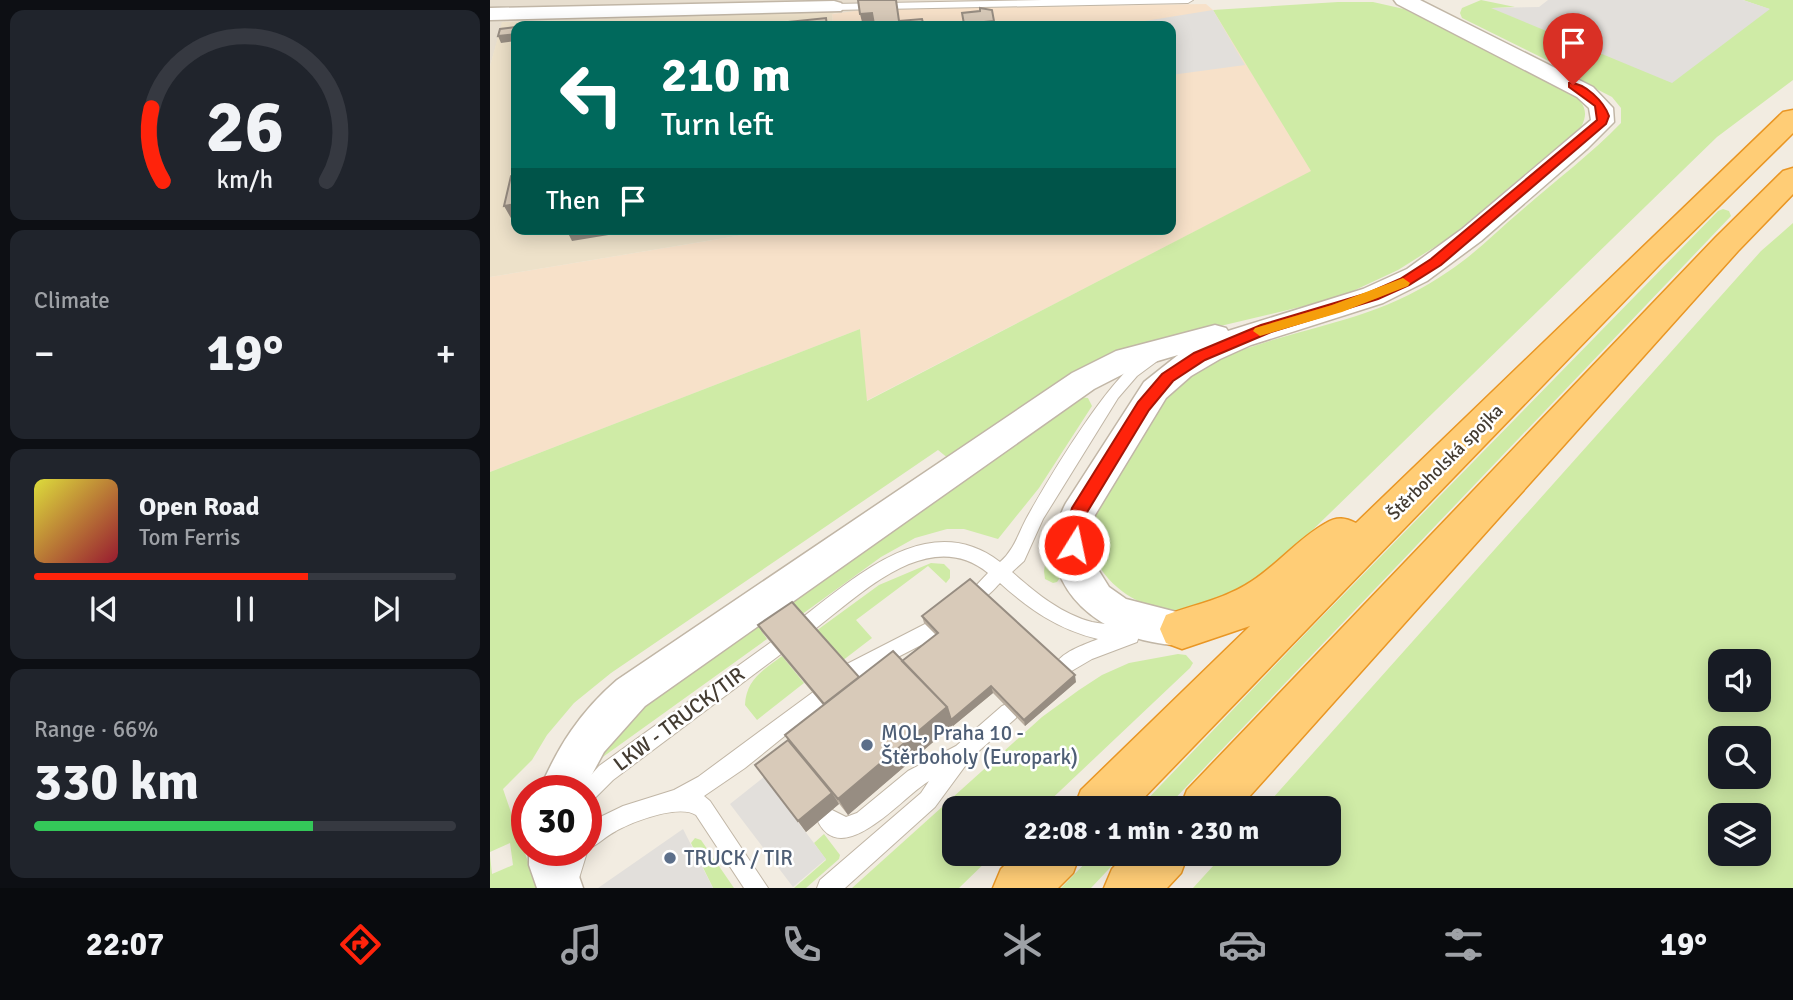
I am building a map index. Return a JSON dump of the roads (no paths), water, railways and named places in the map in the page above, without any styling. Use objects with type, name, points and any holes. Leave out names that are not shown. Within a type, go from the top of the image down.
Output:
[{"type":"highway","name":"Štěrboholská spojka","points":[[1111,796],[1533,373],[1793,118]]},
{"type":"highway","points":[[1216,796],[1727,244],[1793,177]]},
{"type":"highway","points":[[1182,629],[1212,624],[1261,601],[1533,373]]},
{"type":"highway","points":[[1020,888],[1042,866]]},
{"type":"highway","points":[[1131,888],[1152,866]]},
{"type":"street","points":[[1182,629],[1137,624],[1116,616],[1098,603],[1088,589],[1076,561],[1074,530],[1088,495],[1144,406],[1167,377],[1200,356],[1266,329],[1337,309],[1404,282],[1458,246],[1602,122],[1603,110],[1585,92],[1404,0]]},
{"type":"street","points":[[498,14],[728,4],[834,7]]},
{"type":"street","points":[[568,775],[588,736],[604,717],[631,693],[1083,381],[1128,359],[1179,344],[1214,335],[1266,329]]},
{"type":"street","points":[[552,866],[562,888]]},
{"type":"lane","points":[[834,7],[1188,0]]},
{"type":"lane","points":[[979,592],[1018,556],[1036,516],[1113,394],[1144,361],[1179,344]]},
{"type":"lane","points":[[809,623],[885,568],[926,551],[947,548],[970,551],[1057,617],[1080,627],[1130,636]]},
{"type":"lane","points":[[1063,667],[1101,645],[1130,636],[1182,629]]},
{"type":"lane","points":[[854,670],[870,658],[919,638],[929,630]]},
{"type":"lane","name":"LKW - TRUCK/TIR","points":[[602,779],[774,649]]},
{"type":"lane","points":[[602,827],[612,820],[670,801],[709,782],[817,699]]},
{"type":"lane","points":[[826,817],[839,827],[855,825],[915,778],[964,751],[1009,712]]},
{"type":"lane","points":[[744,754],[761,750],[774,753]]},
{"type":"lane","points":[[828,888],[928,800],[964,751]]},
{"type":"lane","points":[[670,801],[691,800],[703,808],[757,888]]},
{"type":"lane","points":[[562,866],[562,888]]},
{"type":"lane","points":[[562,888],[570,866]]},
{"type":"place","name":"MOL, Praha 10 - Štěrboholy (Europark)","points":[[867,745]]},
{"type":"place","name":"TRUCK / TIR","points":[[670,858]]}]
